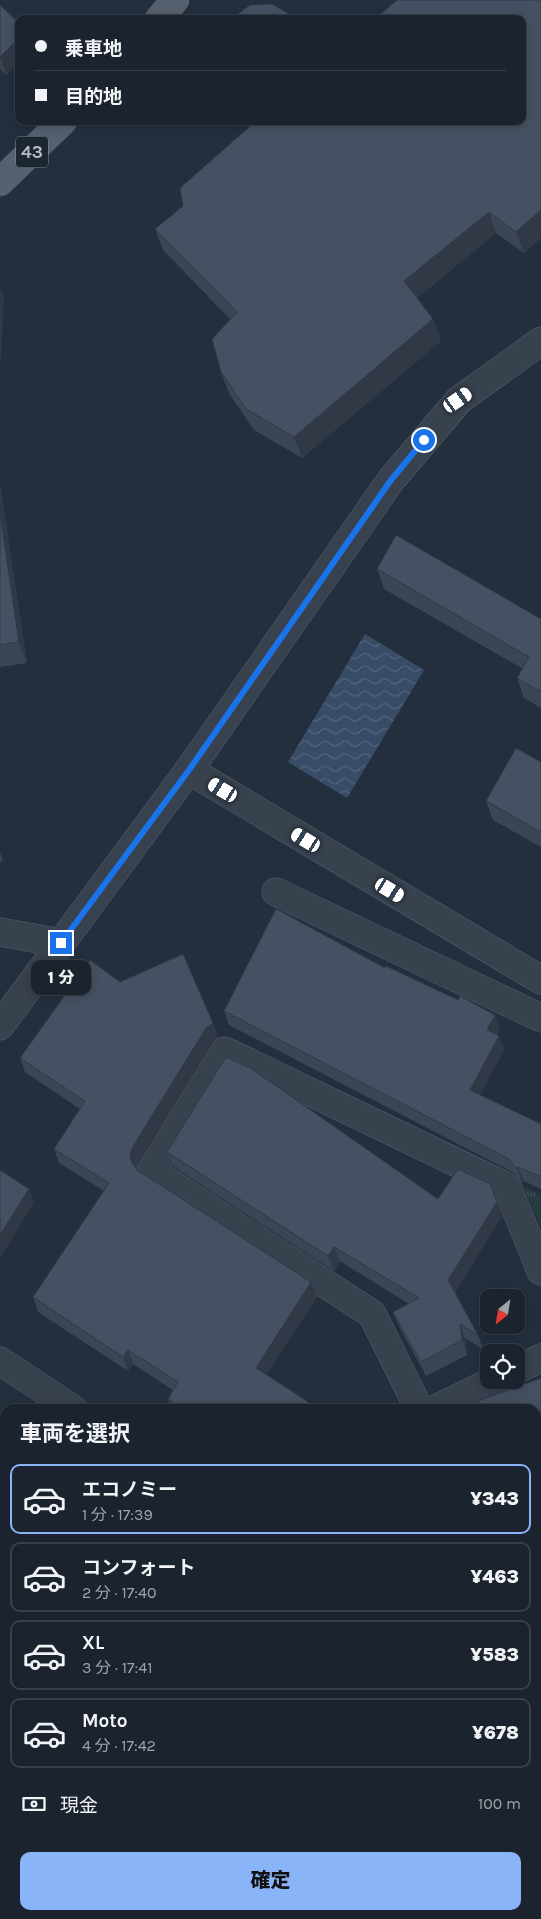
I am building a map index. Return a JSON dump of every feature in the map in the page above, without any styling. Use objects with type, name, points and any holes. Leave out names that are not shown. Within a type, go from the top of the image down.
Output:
[{"type":"main road","points":[[162,15],[175,0]]},
{"type":"main road","name":"43","points":[[0,182],[59,125]]},
{"type":"street","points":[[0,1026],[189,770],[391,480],[458,400],[541,341]]},
{"type":"street","points":[[189,770],[541,980]]},
{"type":"street","points":[[276,892],[541,1018]]},
{"type":"street","points":[[0,932],[61,943]]},
{"type":"street","points":[[417,1404],[372,1314],[151,1171],[226,1051],[507,1187],[541,1271]]},
{"type":"street","points":[[525,1366],[541,1358]]},
{"type":"street","points":[[0,1361],[65,1404]]},
{"type":"street","points":[[446,1404],[480,1387]]},
{"type":"green space","points":[[523,1186],[541,1196],[541,1228]]},
{"type":"water","points":[[365,634],[424,670],[347,798],[288,762]]},
{"type":"building","points":[[397,0],[541,0],[541,210],[516,232],[489,212],[404,281],[433,319],[294,437],[246,409],[221,372],[212,339],[237,312],[155,229],[183,206],[180,188],[251,125],[526,125],[526,15],[380,15]]},
{"type":"building","points":[[272,4],[289,15],[236,15],[250,5]]},
{"type":"building","points":[[0,5],[15,19],[15,42],[0,57]]},
{"type":"building","points":[[0,514],[19,642],[0,645]]},
{"type":"building","points":[[396,535],[541,619],[541,692],[517,678],[529,657],[377,569]]},
{"type":"building","points":[[516,748],[541,762],[541,832],[486,801]]},
{"type":"building","points":[[276,909],[385,968],[386,966],[458,1000],[460,996],[495,1015],[487,1030],[499,1036],[470,1090],[541,1124],[541,1177],[518,1167],[517,1169],[509,1159],[224,1011]]},
{"type":"building","points":[[183,954],[213,1023],[206,1028],[132,1148],[130,1156],[137,1170],[311,1282],[256,1368],[311,1404],[176,1404],[168,1399],[178,1382],[128,1350],[123,1357],[33,1297],[109,1183],[54,1149],[85,1101],[20,1058],[90,960],[120,982]]},
{"type":"building","points":[[226,1057],[252,1069],[438,1199],[458,1169],[490,1184],[497,1202],[448,1280],[478,1335],[460,1324],[462,1340],[421,1362],[393,1312],[419,1298],[334,1247],[328,1256],[167,1152]]},
{"type":"building","points":[[0,1170],[29,1189],[0,1235]]},
{"type":"building","points":[[541,1378],[541,1404],[479,1404],[478,1401],[511,1389],[525,1389],[525,1384]]},
{"type":"route","points":[[61,943],[189,770],[391,480],[424,440]]}]
